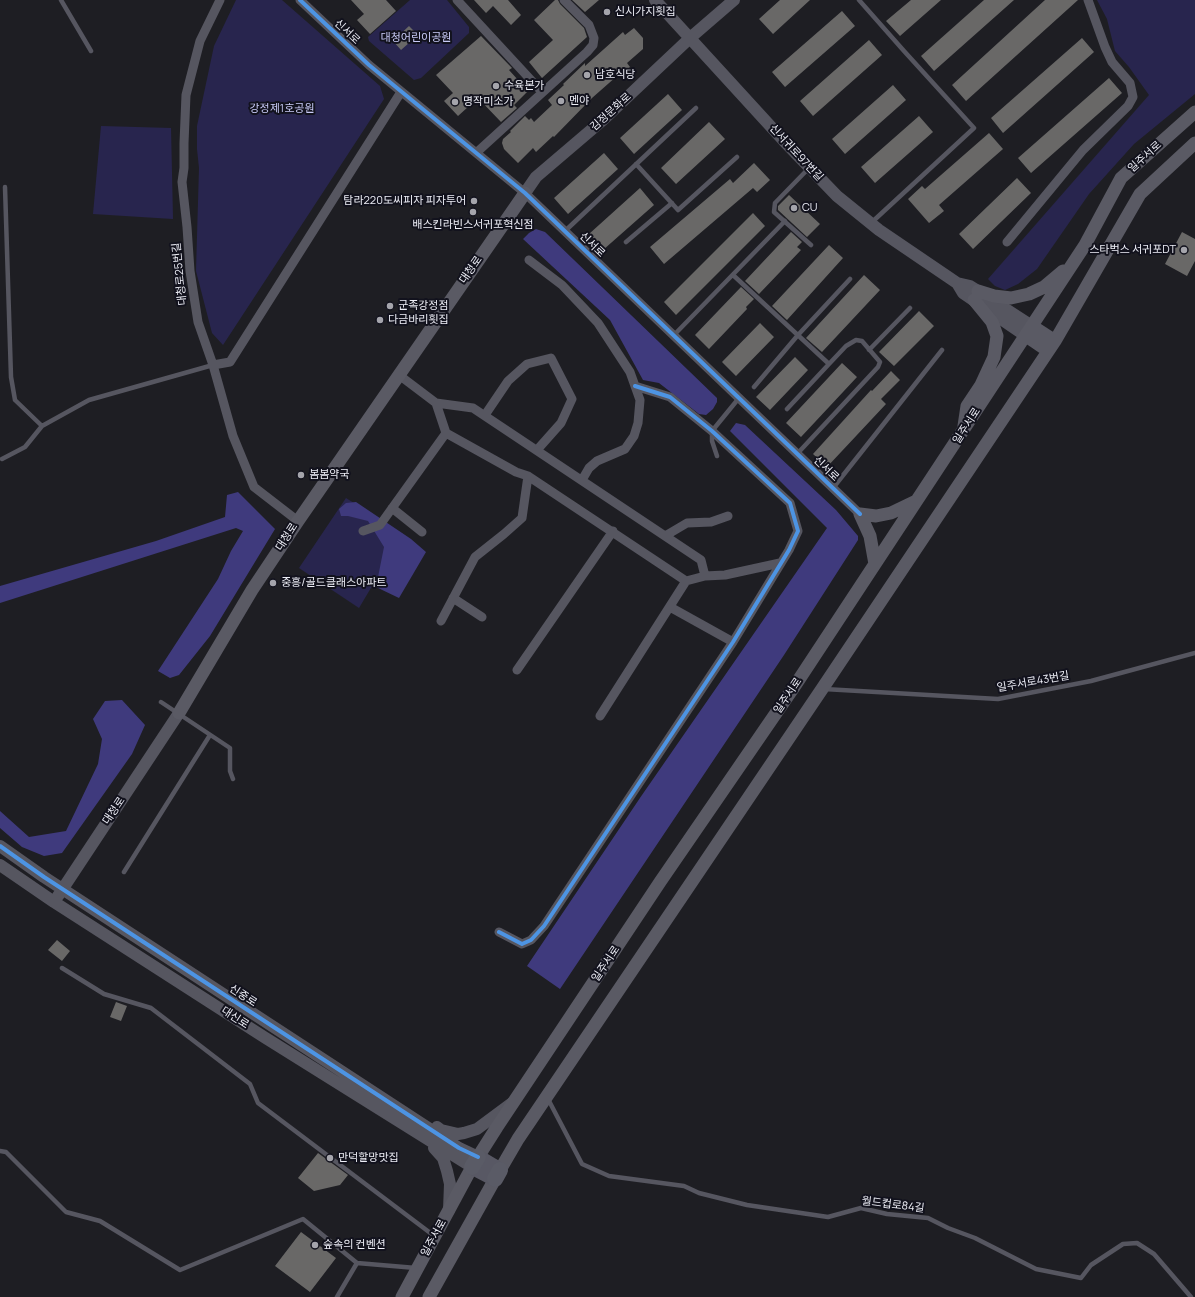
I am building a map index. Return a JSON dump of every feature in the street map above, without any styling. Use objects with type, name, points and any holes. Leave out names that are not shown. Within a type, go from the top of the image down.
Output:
[{"type":"main road","name":"일주서로","points":[[402,1297],[475,1162],[514,1101],[660,882],[796,684],[1029,331],[1085,245],[1121,178],[1195,112]]},
{"type":"main road","points":[[429,1297],[518,1139],[822,689],[1051,346],[1140,194],[1195,143]]},
{"type":"main road","name":"대청로","points":[[179,713],[252,590],[525,192]]},
{"type":"main road","points":[[976,296],[1011,298],[1029,294],[1044,286],[1062,272],[1085,245]]},
{"type":"main road","points":[[963,430],[967,406],[981,385],[994,357],[997,336],[992,322],[976,296]]},
{"type":"main road","points":[[1029,331],[1051,346]]},
{"type":"main road","points":[[860,514],[876,516],[892,513],[917,500]]},
{"type":"main road","points":[[860,514],[870,536],[874,564]]},
{"type":"main road","points":[[475,1162],[497,1174]]},
{"type":"street","name":"대청로25번길","points":[[220,0],[200,41],[186,95],[184,168],[182,182],[190,271],[198,322],[213,365],[233,436],[254,486],[298,521]]},
{"type":"street","name":"신서로","points":[[300,0],[369,65],[525,192],[860,514]]},
{"type":"street","points":[[457,0],[542,92]]},
{"type":"street","points":[[476,153],[593,45],[594,38],[589,25],[564,0]]},
{"type":"street","name":"신서귀로97번길","points":[[655,0],[837,196],[871,223],[957,283],[964,293],[976,296],[1029,331]]},
{"type":"street","name":"김정문화로","points":[[525,192],[536,177],[604,119],[690,38],[734,0]]},
{"type":"street","points":[[1007,242],[1082,150],[1128,106],[1134,97],[1130,83],[1112,62],[1088,0]]},
{"type":"street","points":[[213,365],[230,362],[401,92]]},
{"type":"street","points":[[530,260],[562,285],[598,323],[630,372],[640,400],[638,423],[634,436],[625,449],[597,461],[589,468],[582,480]]},
{"type":"street","points":[[484,415],[508,381],[527,364],[551,358],[572,399],[561,423],[537,450]]},
{"type":"street","points":[[399,375],[436,403],[474,408],[701,560],[705,576]]},
{"type":"street","points":[[499,932],[522,944],[531,940],[544,926],[733,642],[798,531],[790,503],[712,431],[670,397],[635,386]]},
{"type":"street","points":[[436,403],[446,432],[516,472],[528,476],[613,531],[686,581]]},
{"type":"street","points":[[363,531],[380,525],[446,432]]},
{"type":"street","points":[[441,621],[475,557],[522,518],[528,476]]},
{"type":"street","points":[[392,508],[422,532]]},
{"type":"street","points":[[665,536],[687,524],[711,522],[728,516]]},
{"type":"street","points":[[517,670],[613,531]]},
{"type":"street","points":[[600,716],[686,581],[705,576],[725,575],[780,563]]},
{"type":"street","points":[[453,598],[482,617]]},
{"type":"street","points":[[670,607],[733,642]]},
{"type":"street","name":"대청로","points":[[54,902],[179,713]]},
{"type":"street","name":"신중로","points":[[0,846],[409,1122],[459,1148],[475,1162]]},
{"type":"street","name":"대신로","points":[[0,865],[54,902],[264,1038],[409,1122]]},
{"type":"street","points":[[449,1210],[450,1184],[443,1158],[436,1149],[409,1132],[409,1122],[424,1118],[442,1130],[458,1134],[477,1129],[514,1101]]},
{"type":"lane","points":[[61,0],[91,51]]},
{"type":"lane","points":[[859,0],[974,128],[871,223]]},
{"type":"lane","points":[[564,231],[696,108]]},
{"type":"lane","points":[[636,164],[678,210],[737,157]]},
{"type":"lane","points":[[810,168],[775,203],[774,212],[811,245]]},
{"type":"lane","points":[[5,187],[12,384],[15,400],[42,426]]},
{"type":"lane","points":[[626,242],[672,203]]},
{"type":"lane","points":[[674,335],[785,221]]},
{"type":"lane","points":[[733,275],[829,364]]},
{"type":"lane","points":[[754,387],[798,335],[850,279]]},
{"type":"lane","points":[[869,350],[910,308]]},
{"type":"lane","points":[[787,409],[846,346],[856,340],[862,341],[880,362],[878,367],[797,454]]},
{"type":"lane","points":[[833,488],[942,350]]},
{"type":"lane","points":[[2,459],[25,447],[42,426],[89,400],[213,365]]},
{"type":"lane","points":[[717,456],[712,441],[712,431],[739,398]]},
{"type":"lane","name":"일주서로43번길","points":[[822,689],[998,699],[1090,681],[1195,653]]},
{"type":"lane","points":[[161,702],[230,748],[230,771],[233,779]]},
{"type":"lane","points":[[124,872],[210,735]]},
{"type":"lane","points":[[62,968],[104,994],[151,1008],[250,1084],[258,1103],[435,1236]]},
{"type":"lane","name":"월드컵로84길","points":[[547,1096],[582,1164],[608,1176],[684,1186],[699,1193],[747,1205],[828,1217],[861,1208],[887,1214],[928,1218],[948,1228],[975,1238],[1036,1269],[1081,1278],[1091,1265],[1123,1244],[1137,1243],[1154,1254],[1191,1297]]},
{"type":"lane","points":[[0,1151],[6,1152],[66,1212],[100,1221],[180,1270],[303,1219],[357,1262],[418,1268]]},
{"type":"lane","points":[[337,1297],[357,1262]]},
{"type":"green space","name":"강정제1호공원","points":[[236,0],[282,0],[380,86],[384,99],[223,345],[212,333],[196,271],[199,168],[197,126],[214,46]]},
{"type":"green space","name":"대청어린이공원","points":[[410,0],[447,0],[469,27],[469,33],[421,78],[414,80],[369,41],[368,37]]},
{"type":"green space","points":[[1097,0],[1195,0],[1195,94],[1134,144],[1089,194],[1037,269],[1018,284],[1005,290],[995,286],[988,279],[1149,95],[1129,67],[1115,51],[1107,19]]},
{"type":"green space","points":[[101,126],[171,128],[173,219],[93,214]]},
{"type":"green space","points":[[346,498],[403,534],[359,608],[299,568]]},
{"type":"shaded area","points":[[536,229],[545,232],[717,398],[717,402],[713,409],[706,415],[699,414],[659,383],[643,380],[610,320],[523,239]]},
{"type":"shaded area","points":[[736,423],[745,425],[836,510],[858,536],[858,540],[784,655],[560,989],[527,966],[642,795],[827,528],[730,431]]},
{"type":"shaded area","points":[[238,492],[275,529],[210,636],[179,675],[170,678],[158,671],[218,579],[231,551],[243,531],[236,528],[0,603],[0,586],[156,541],[225,517],[227,495]]},
{"type":"shaded area","points":[[356,502],[411,539],[426,552],[399,598],[376,587],[384,547],[368,521],[348,516],[341,516],[339,509],[346,503]]},
{"type":"shaded area","points":[[122,700],[145,725],[132,754],[62,853],[44,856],[22,847],[0,828],[0,811],[29,837],[66,831],[98,764],[102,739],[93,719],[105,701]]},
{"type":"building","points":[[351,0],[386,0],[396,11],[370,34],[357,20],[364,14]]},
{"type":"building","points":[[474,0],[508,0],[521,15],[511,25],[493,6],[486,13]]},
{"type":"building","points":[[555,0],[558,0],[560,4],[584,28],[587,37],[542,78],[529,62],[553,40],[534,20]]},
{"type":"building","points":[[572,0],[599,0],[585,12]]},
{"type":"building","points":[[780,0],[810,0],[773,34],[759,19]]},
{"type":"building","points":[[911,0],[941,0],[900,36],[886,21]]},
{"type":"building","points":[[984,0],[1014,0],[934,71],[921,56]]},
{"type":"building","points":[[1045,0],[1078,0],[966,101],[952,85]]},
{"type":"building","points":[[842,11],[855,26],[785,87],[772,72]]},
{"type":"building","points":[[409,26],[418,35],[401,50],[393,41]]},
{"type":"building","points":[[634,28],[643,38],[643,49],[627,63],[630,67],[618,78],[617,76],[592,98],[554,137],[553,136],[536,152],[533,148],[518,163],[504,149],[502,143],[503,139],[525,116],[529,120],[531,118],[534,122],[552,105],[548,100],[585,63],[585,66],[623,32],[625,35]]},
{"type":"building","points":[[481,36],[512,68],[509,70],[528,91],[514,105],[517,108],[501,122],[478,98],[458,116],[444,101],[453,93],[436,75]]},
{"type":"building","points":[[1082,38],[1094,52],[1003,133],[991,118]]},
{"type":"building","points":[[869,40],[882,55],[813,116],[800,101]]},
{"type":"building","points":[[1109,78],[1122,93],[1031,173],[1018,158]]},
{"type":"building","points":[[893,85],[906,100],[845,154],[832,139]]},
{"type":"building","points":[[668,94],[682,110],[634,154],[620,138]]},
{"type":"building","points":[[919,116],[933,132],[875,183],[861,167]]},
{"type":"building","points":[[709,122],[725,139],[676,184],[661,168]]},
{"type":"building","points":[[989,133],[1003,149],[939,205],[944,211],[929,223],[908,199],[922,186],[925,189]]},
{"type":"building","points":[[604,153],[618,169],[568,214],[554,198]]},
{"type":"building","points":[[754,163],[770,180],[757,192],[753,188],[664,264],[650,247],[730,179],[733,183]]},
{"type":"building","points":[[1017,178],[1031,193],[973,249],[959,234]]},
{"type":"building","points":[[640,188],[654,205],[603,250],[589,234]]},
{"type":"building","points":[[789,195],[820,224],[807,237],[778,210],[778,206]]},
{"type":"building","points":[[753,213],[765,226],[676,315],[664,302]]},
{"type":"building","points":[[791,232],[802,242],[797,247],[801,250],[759,294],[745,281]]},
{"type":"building","name":"스타벅스 서귀포DT","points":[[1182,232],[1195,239],[1195,261],[1187,276],[1165,264]]},
{"type":"building","points":[[829,245],[843,258],[787,320],[772,306]]},
{"type":"building","points":[[864,275],[880,290],[822,352],[806,338]]},
{"type":"building","points":[[741,287],[754,299],[746,307],[747,309],[709,349],[695,335]]},
{"type":"building","points":[[919,311],[934,326],[894,366],[879,352]]},
{"type":"building","points":[[760,323],[774,337],[736,376],[722,362]]},
{"type":"building","points":[[795,357],[808,370],[770,410],[756,397]]},
{"type":"building","points":[[842,363],[857,377],[801,437],[786,423]]},
{"type":"building","points":[[891,371],[900,380],[881,399],[886,404],[827,467],[813,454],[871,390],[872,391]]},
{"type":"building","points":[[57,940],[70,951],[62,961],[48,950]]},
{"type":"building","points":[[116,1002],[127,1006],[121,1021],[110,1017]]},
{"type":"building","points":[[318,1153],[348,1175],[340,1185],[314,1191],[298,1178]]},
{"type":"building","points":[[301,1232],[336,1258],[310,1292],[275,1266]]},
{"type":"cycle path","points":[[300,0],[369,65],[525,193],[860,514]]},
{"type":"cycle path","points":[[499,932],[522,944],[531,940],[544,926],[733,642],[789,550],[798,531],[790,503],[712,431],[670,397],[635,386]]},
{"type":"cycle path","points":[[0,846],[44,877],[459,1148],[478,1157]]},
{"type":"place","name":"신시가지횟집","points":[[607,12]]},
{"type":"place","name":"남호식당","points":[[587,75]]},
{"type":"place","name":"수육본가","points":[[496,86]]},
{"type":"place","name":"멘야","points":[[561,101]]},
{"type":"place","name":"명작미소가","points":[[455,102]]},
{"type":"place","name":"탐라220도씨피자 피자투어","points":[[474,201]]},
{"type":"place","name":"CU","points":[[794,208]]},
{"type":"place","name":"배스킨라빈스서귀포혁신점","points":[[473,212]]},
{"type":"place","name":"스타벅스 서귀포DT","points":[[1184,250]]},
{"type":"place","name":"군족강정점","points":[[390,306]]},
{"type":"place","name":"다금바리횟집","points":[[380,320]]},
{"type":"place","name":"봄봄약국","points":[[301,475]]},
{"type":"place","name":"중흥/골드클래스아파트","points":[[273,583]]},
{"type":"place","name":"만덕할망맛집","points":[[330,1158]]},
{"type":"place","name":"숲속의 컨벤션","points":[[315,1245]]}]
